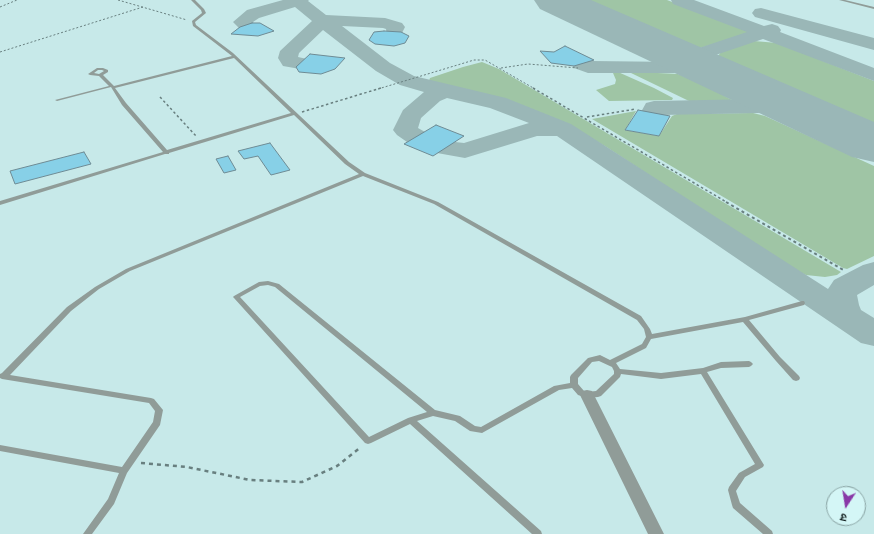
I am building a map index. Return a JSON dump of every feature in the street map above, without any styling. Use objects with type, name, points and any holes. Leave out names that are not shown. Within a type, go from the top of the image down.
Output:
[{"type":"street","points":[[587,395],[656,534]]},
{"type":"lane","points":[[193,0],[204,13],[194,20],[194,26],[234,57],[295,113],[347,164],[364,174],[436,203],[639,318],[647,329],[649,337],[644,346],[611,362]]},
{"type":"lane","points":[[841,0],[874,8]]},
{"type":"lane","points":[[56,100],[234,57]]},
{"type":"lane","points":[[100,75],[112,86],[124,104],[168,153]]},
{"type":"lane","points":[[0,203],[202,143],[295,113]]},
{"type":"lane","points":[[2,376],[69,309],[97,288],[128,270],[364,174]]},
{"type":"lane","points":[[433,413],[411,420],[368,441],[236,298],[259,284],[268,282],[277,285],[433,413],[457,418],[473,429],[482,430],[556,388],[574,385]]},
{"type":"lane","points":[[649,337],[745,319],[802,303]]},
{"type":"lane","points":[[745,319],[796,378]]},
{"type":"lane","points":[[618,372],[603,392],[593,396],[576,390],[574,385],[574,377],[590,360],[600,358],[611,362],[618,372],[661,376],[703,372],[721,365],[749,364]]},
{"type":"lane","points":[[703,372],[760,465],[742,475],[732,490],[736,504],[769,534]]},
{"type":"lane","points":[[2,376],[151,401],[159,410],[156,423],[124,471],[111,501],[87,534]]},
{"type":"lane","points":[[411,420],[538,534]]},
{"type":"lane","points":[[0,448],[124,471]]},
{"type":"path","points":[[0,7],[17,0]]},
{"type":"path","points":[[118,0],[194,20]]},
{"type":"path","points":[[0,52],[143,7]]},
{"type":"path","points":[[295,113],[474,60],[485,60],[845,271]]},
{"type":"path","points":[[500,68],[528,64],[578,68]]},
{"type":"path","points":[[160,97],[202,143]]},
{"type":"path","points":[[586,118],[636,109]]},
{"type":"path","points":[[130,462],[187,467],[250,480],[302,482],[337,466],[368,441]]},
{"type":"green space","points":[[581,0],[667,0],[752,33],[700,48],[690,48]]},
{"type":"green space","points":[[754,41],[777,43],[874,81],[874,127],[716,59],[721,52]]},
{"type":"green space","points":[[482,62],[499,69],[841,272],[837,275],[825,277],[806,275],[792,269],[608,148],[566,123],[503,98],[429,81],[430,78]]},
{"type":"green space","points":[[618,72],[673,98],[672,100],[609,101],[596,90],[615,84],[616,80],[613,73]]},
{"type":"green space","points":[[631,73],[678,74],[706,86],[732,100],[721,102],[689,101]]},
{"type":"green space","points":[[636,111],[625,130],[659,136],[672,116],[677,114],[753,113],[765,116],[874,166],[874,256],[847,269],[843,268],[592,119]]},
{"type":"building","points":[[252,23],[260,23],[274,31],[258,36],[231,34],[240,27]]},
{"type":"building","points":[[374,32],[401,32],[409,36],[405,43],[394,46],[375,44],[369,40]]},
{"type":"building","points":[[565,46],[594,60],[574,66],[551,63],[540,51],[554,52]]},
{"type":"building","points":[[310,54],[345,58],[335,69],[321,74],[299,72],[296,67]]},
{"type":"building","points":[[638,110],[670,116],[659,136],[625,130]]},
{"type":"building","points":[[436,125],[464,136],[433,156],[404,144]]},
{"type":"building","points":[[270,143],[290,170],[271,175],[258,156],[244,159],[238,151]]},
{"type":"building","points":[[84,152],[91,164],[15,184],[10,171]]},
{"type":"building","points":[[228,156],[236,170],[224,173],[216,159]]},
{"type":"taxiway","points":[[679,0],[764,33]]},
{"type":"taxiway","points":[[246,25],[242,22],[253,14],[297,1]]},
{"type":"taxiway","points":[[297,1],[323,20]]},
{"type":"taxiway","points":[[761,13],[874,44]]},
{"type":"taxiway","points":[[300,63],[290,62],[288,58],[290,51],[323,20]]},
{"type":"taxiway","points":[[323,20],[383,67],[407,81],[498,103],[563,129],[873,334]]},
{"type":"taxiway","points":[[323,20],[385,23],[396,27],[394,31]]},
{"type":"taxiway","points":[[764,33],[772,30]]},
{"type":"taxiway","points":[[685,59],[764,33]]},
{"type":"taxiway","points":[[764,33],[874,75]]},
{"type":"taxiway","points":[[581,64],[588,67],[674,67]]},
{"type":"taxiway","points":[[416,137],[405,130],[411,115],[432,96],[445,92],[452,92]]},
{"type":"taxiway","points":[[652,112],[654,108],[758,106]]},
{"type":"taxiway","points":[[446,148],[465,151],[535,129],[561,129]]},
{"type":"taxiway","points":[[849,318],[842,305],[841,295],[845,287],[874,272]]},
{"type":"runway","points":[[555,0],[753,90]]},
{"type":"runway","points":[[743,85],[753,90]]},
{"type":"runway","points":[[753,90],[792,107]]},
{"type":"runway","points":[[753,90],[874,144]]}]
